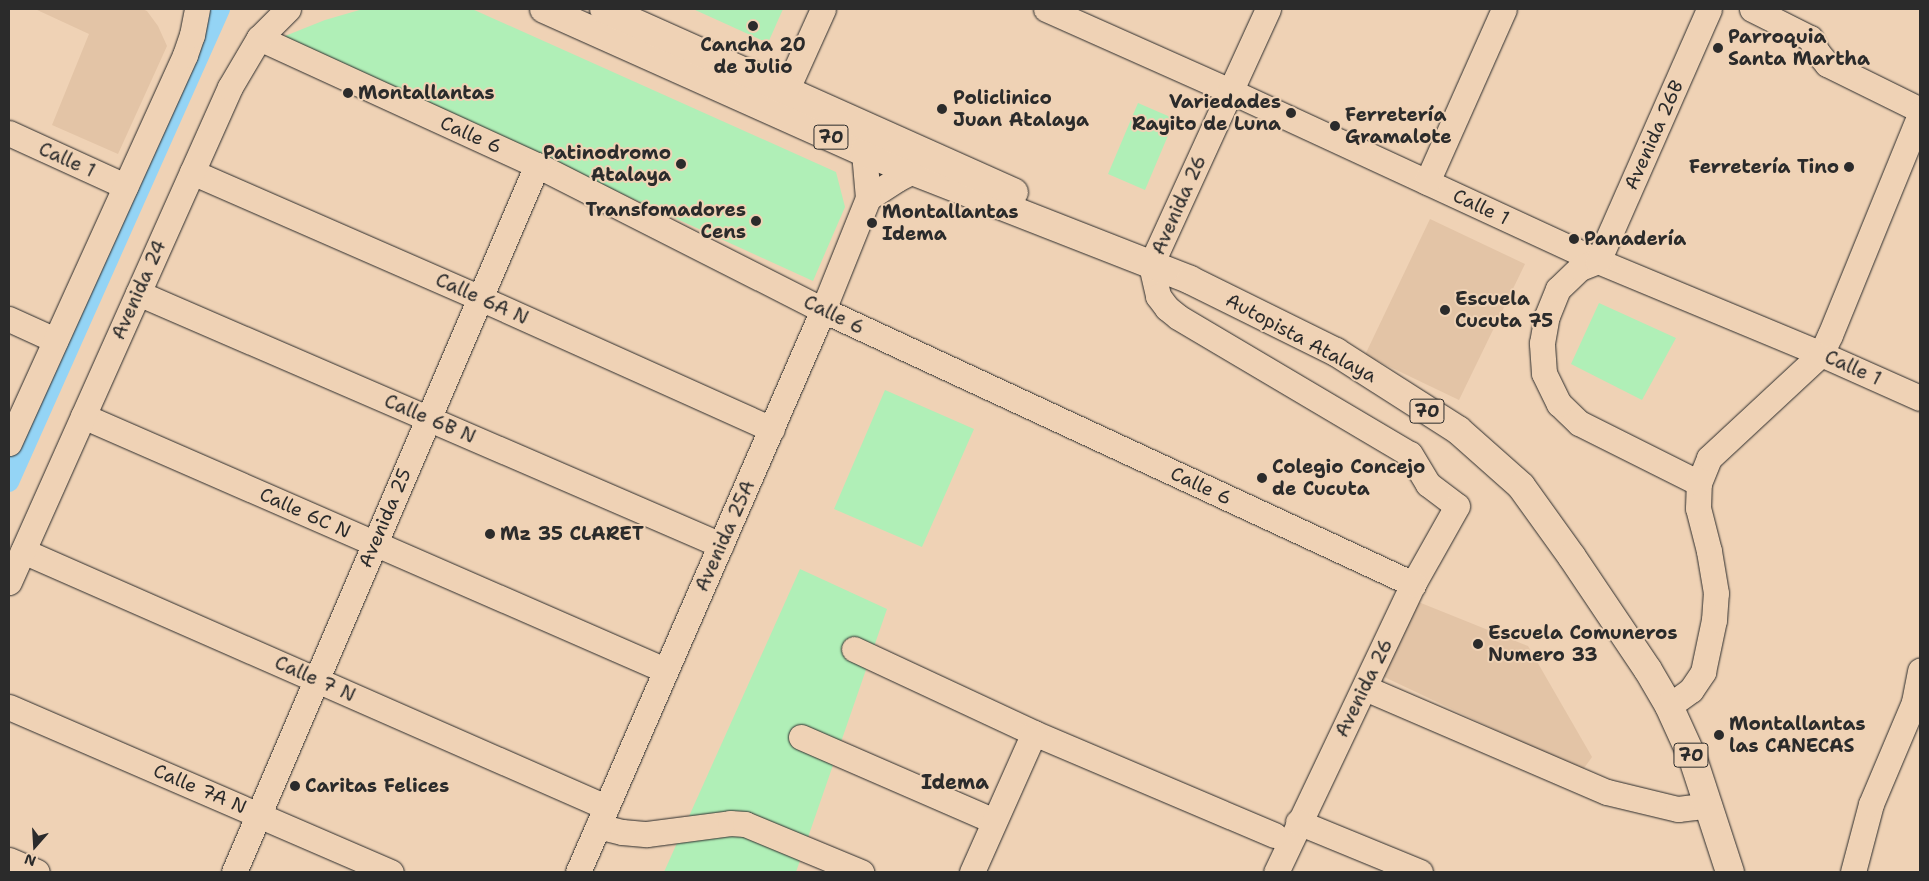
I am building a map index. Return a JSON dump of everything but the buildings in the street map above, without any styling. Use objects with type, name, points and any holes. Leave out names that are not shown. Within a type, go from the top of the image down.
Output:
[{"type":"main road","name":"Autopista Atalaya","points":[[544,9],[864,152],[1123,252],[1190,280],[1336,352],[1458,430],[1521,486],[1572,557],[1648,670],[1669,706],[1693,758],[1730,872]]},
{"type":"main road","name":"Autopista Atalaya","points":[[604,9],[1020,195],[1123,252]]},
{"type":"street","name":"Avenida 24","points":[[9,582],[230,87],[259,38],[288,9]]},
{"type":"street","points":[[786,91],[824,9]]},
{"type":"street","name":"Calle 1","points":[[1046,9],[1230,91],[1598,261],[1821,354],[1920,398]]},
{"type":"street","name":"Avenida 26","points":[[1268,9],[1151,265],[1158,296],[1167,308],[1178,317],[1410,454],[1428,484],[1457,506],[1414,584],[1365,688],[1298,822],[1276,872]]},
{"type":"street","points":[[1427,182],[1504,9]]},
{"type":"street","name":"Avenida 26B","points":[[1598,261],[1709,9]]},
{"type":"street","points":[[1752,9],[1810,38],[1826,64],[1920,110]]},
{"type":"street","points":[[9,443],[185,55],[194,10]]},
{"type":"street","name":"Calle 6","points":[[259,38],[537,165],[823,310],[1414,584]]},
{"type":"street","points":[[1669,706],[1691,690],[1703,672],[1714,620],[1716,593],[1709,551],[1698,508],[1699,483],[1708,458],[1821,354],[1920,114]]},
{"type":"street","name":"Calle 1","points":[[9,134],[125,186]]},
{"type":"street","name":"Avenida 25A","points":[[578,872],[772,429],[868,198],[864,152]]},
{"type":"street","name":"Avenida 25","points":[[234,872],[537,165]]},
{"type":"street","points":[[868,198],[913,171]]},
{"type":"street","name":"Calle 6A N","points":[[192,172],[772,429]]},
{"type":"street","points":[[1598,261],[1580,268],[1558,289],[1547,316],[1542,343],[1544,373],[1559,404],[1579,423],[1699,483]]},
{"type":"street","name":"Calle 6B N","points":[[138,292],[721,545]]},
{"type":"street","points":[[9,319],[55,340]]},
{"type":"street","name":"Calle 6C N","points":[[83,416],[666,670]]},
{"type":"street","name":"Calle 7 N","points":[[22,551],[316,679],[602,816],[622,832],[647,834],[730,823],[745,824],[862,872]]},
{"type":"street","points":[[854,648],[1034,733],[1274,835]]},
{"type":"street","points":[[1853,872],[1871,804],[1917,703],[1920,671]]},
{"type":"street","points":[[1365,688],[1607,792],[1678,809],[1709,805]]},
{"type":"street","name":"Calle 7A N","points":[[9,707],[391,872]]},
{"type":"street","points":[[972,872],[1034,733]]},
{"type":"street","points":[[801,737],[994,821]]},
{"type":"street","points":[[1298,822],[1420,872]]},
{"type":"street","points":[[9,860],[37,872]]},
{"type":"shaded area","points":[[35,9],[142,9],[147,11],[158,26],[167,46],[118,154],[52,125],[89,34]]},
{"type":"shaded area","name":"Escuela Cucuta 75","points":[[1430,219],[1525,264],[1459,400],[1365,355]]},
{"type":"shaded area","points":[[1411,599],[1528,646],[1592,757],[1582,771],[1378,674]]},
{"type":"green space","points":[[363,9],[472,9],[836,172],[845,207],[813,281],[280,38],[325,20]]},
{"type":"green space","name":"Cancha 20 de Julio","points":[[693,9],[783,9],[768,43]]},
{"type":"green space","points":[[1138,103],[1175,119],[1145,190],[1108,174]]},
{"type":"green space","points":[[1599,303],[1676,338],[1642,400],[1571,364]]},
{"type":"green space","points":[[885,390],[974,429],[922,547],[834,509]]},
{"type":"green space","points":[[800,569],[887,609],[796,872],[664,872]]},
{"type":"waterway","points":[[9,482],[220,9]]},
{"type":"place","name":"Cancha 20 de Julio","points":[[753,26]]},
{"type":"place","name":"Parroquia Santa Martha","points":[[1718,48]]},
{"type":"place","name":"Montallantas","points":[[348,93]]},
{"type":"place","name":"Policlinico Juan Atalaya","points":[[942,109]]},
{"type":"place","name":"Variedades Rayito de Luna","points":[[1291,113]]},
{"type":"place","name":"Ferretería Gramalote","points":[[1335,126]]},
{"type":"place","name":"Patinodromo Atalaya","points":[[681,164]]},
{"type":"place","name":"Ferretería Tino","points":[[1849,167]]},
{"type":"place","name":"Transfomadores Cens","points":[[756,221]]},
{"type":"place","name":"Montallantas Idema","points":[[872,223]]},
{"type":"place","name":"Panadería","points":[[1574,239]]},
{"type":"place","name":"Escuela Cucuta 75","points":[[1445,310]]},
{"type":"place","name":"Colegio Concejo de Cucuta","points":[[1262,478]]},
{"type":"place","name":"Mz 35 CLARET","points":[[490,534]]},
{"type":"place","name":"Escuela Comuneros Numero 33","points":[[1478,644]]},
{"type":"place","name":"Montallantas las CANECAS","points":[[1719,735]]},
{"type":"place","name":"Caritas Felices","points":[[295,786]]},
{"type":"district","name":"Idema","points":[[955,782]]}]
